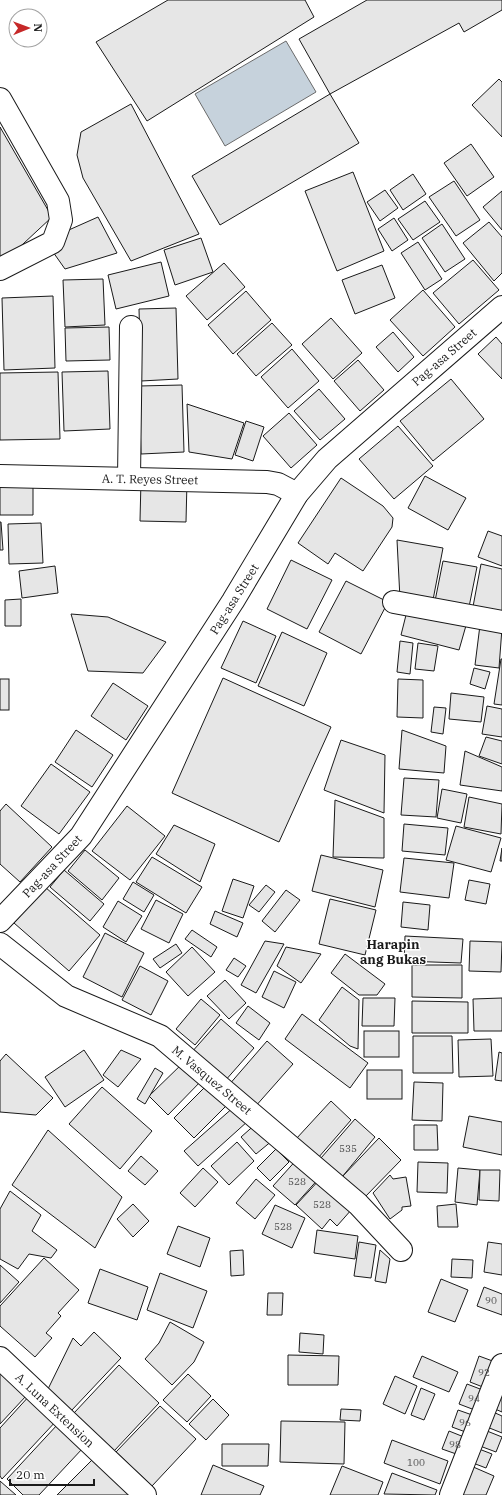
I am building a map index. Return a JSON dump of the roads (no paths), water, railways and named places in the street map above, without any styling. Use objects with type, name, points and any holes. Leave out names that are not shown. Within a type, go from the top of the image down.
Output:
[{"type":"street","points":[[0,99],[58,201],[61,220],[53,242],[0,269]]},
{"type":"street","name":"Pag-asa Street","points":[[0,921],[81,836],[233,601],[297,494],[327,459],[502,307]]},
{"type":"street","points":[[129,478],[131,327]]},
{"type":"street","name":"A. T. Reyes Street","points":[[0,476],[267,482],[278,484],[297,494]]},
{"type":"street","points":[[394,602],[502,622]]},
{"type":"street","name":"M. Vasquez Street","points":[[0,944],[66,996],[160,1036],[358,1204],[401,1250]]},
{"type":"street","name":"A. Luna Extension","points":[[0,1358],[145,1495]]},
{"type":"street","points":[[451,1495],[502,1365]]},
{"type":"district","name":"Harapin ang Bukas","points":[[393,952]]}]
